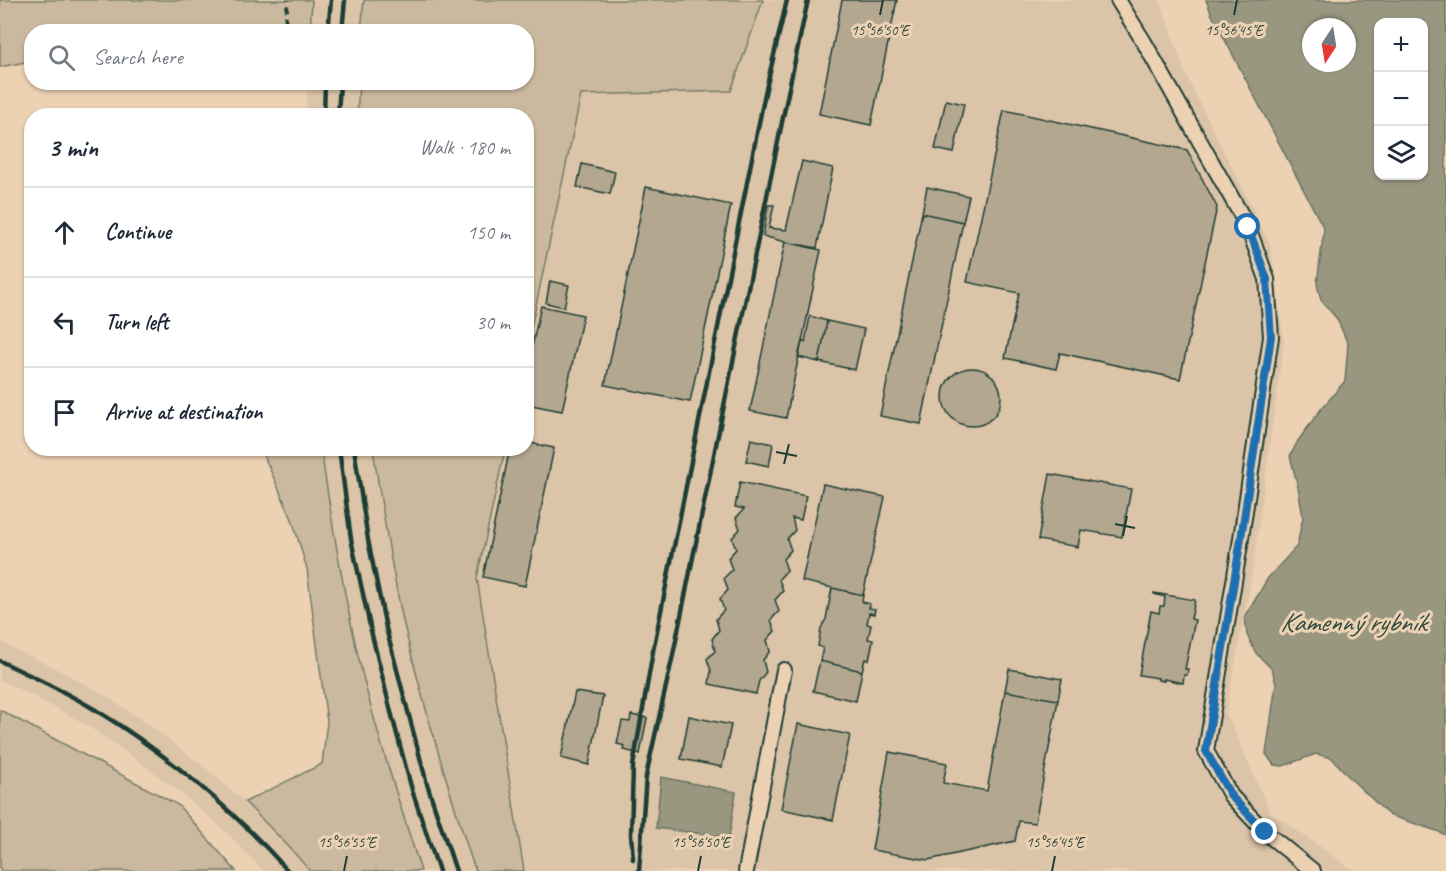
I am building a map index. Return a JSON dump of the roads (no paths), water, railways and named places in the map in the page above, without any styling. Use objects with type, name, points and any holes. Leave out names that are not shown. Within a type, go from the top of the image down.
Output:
[{"type":"lane","points":[[1118,0],[1248,227],[1267,279],[1271,337],[1206,751],[1231,796],[1265,832],[1313,871]]},
{"type":"lane","points":[[746,871],[784,670]]},
{"type":"water","name":"Kamenný rybník","points":[[1206,0],[1446,0],[1446,835],[1389,815],[1332,758],[1316,754],[1283,766],[1274,765],[1266,754],[1276,684],[1272,669],[1256,653],[1247,635],[1245,617],[1268,578],[1297,546],[1303,517],[1290,456],[1318,413],[1345,381],[1348,344],[1337,319],[1321,300],[1317,284],[1324,229]]},
{"type":"water","points":[[661,777],[736,792],[729,837],[656,828]]},
{"type":"railway","points":[[329,24],[331,0]]},
{"type":"railway","points":[[343,24],[345,0]]},
{"type":"railway","points":[[633,859],[631,834],[633,766],[653,651],[765,93],[787,0]]},
{"type":"railway","points":[[639,871],[646,776],[808,0]]},
{"type":"railway","points":[[324,108],[325,90]]},
{"type":"railway","points":[[338,108],[340,90]]},
{"type":"railway","points":[[340,456],[351,539],[371,631],[412,790],[439,871]]},
{"type":"railway","points":[[355,456],[368,540],[386,628],[427,784],[456,871]]},
{"type":"railway","points":[[0,661],[83,702],[146,743],[221,804],[288,871]]}]
